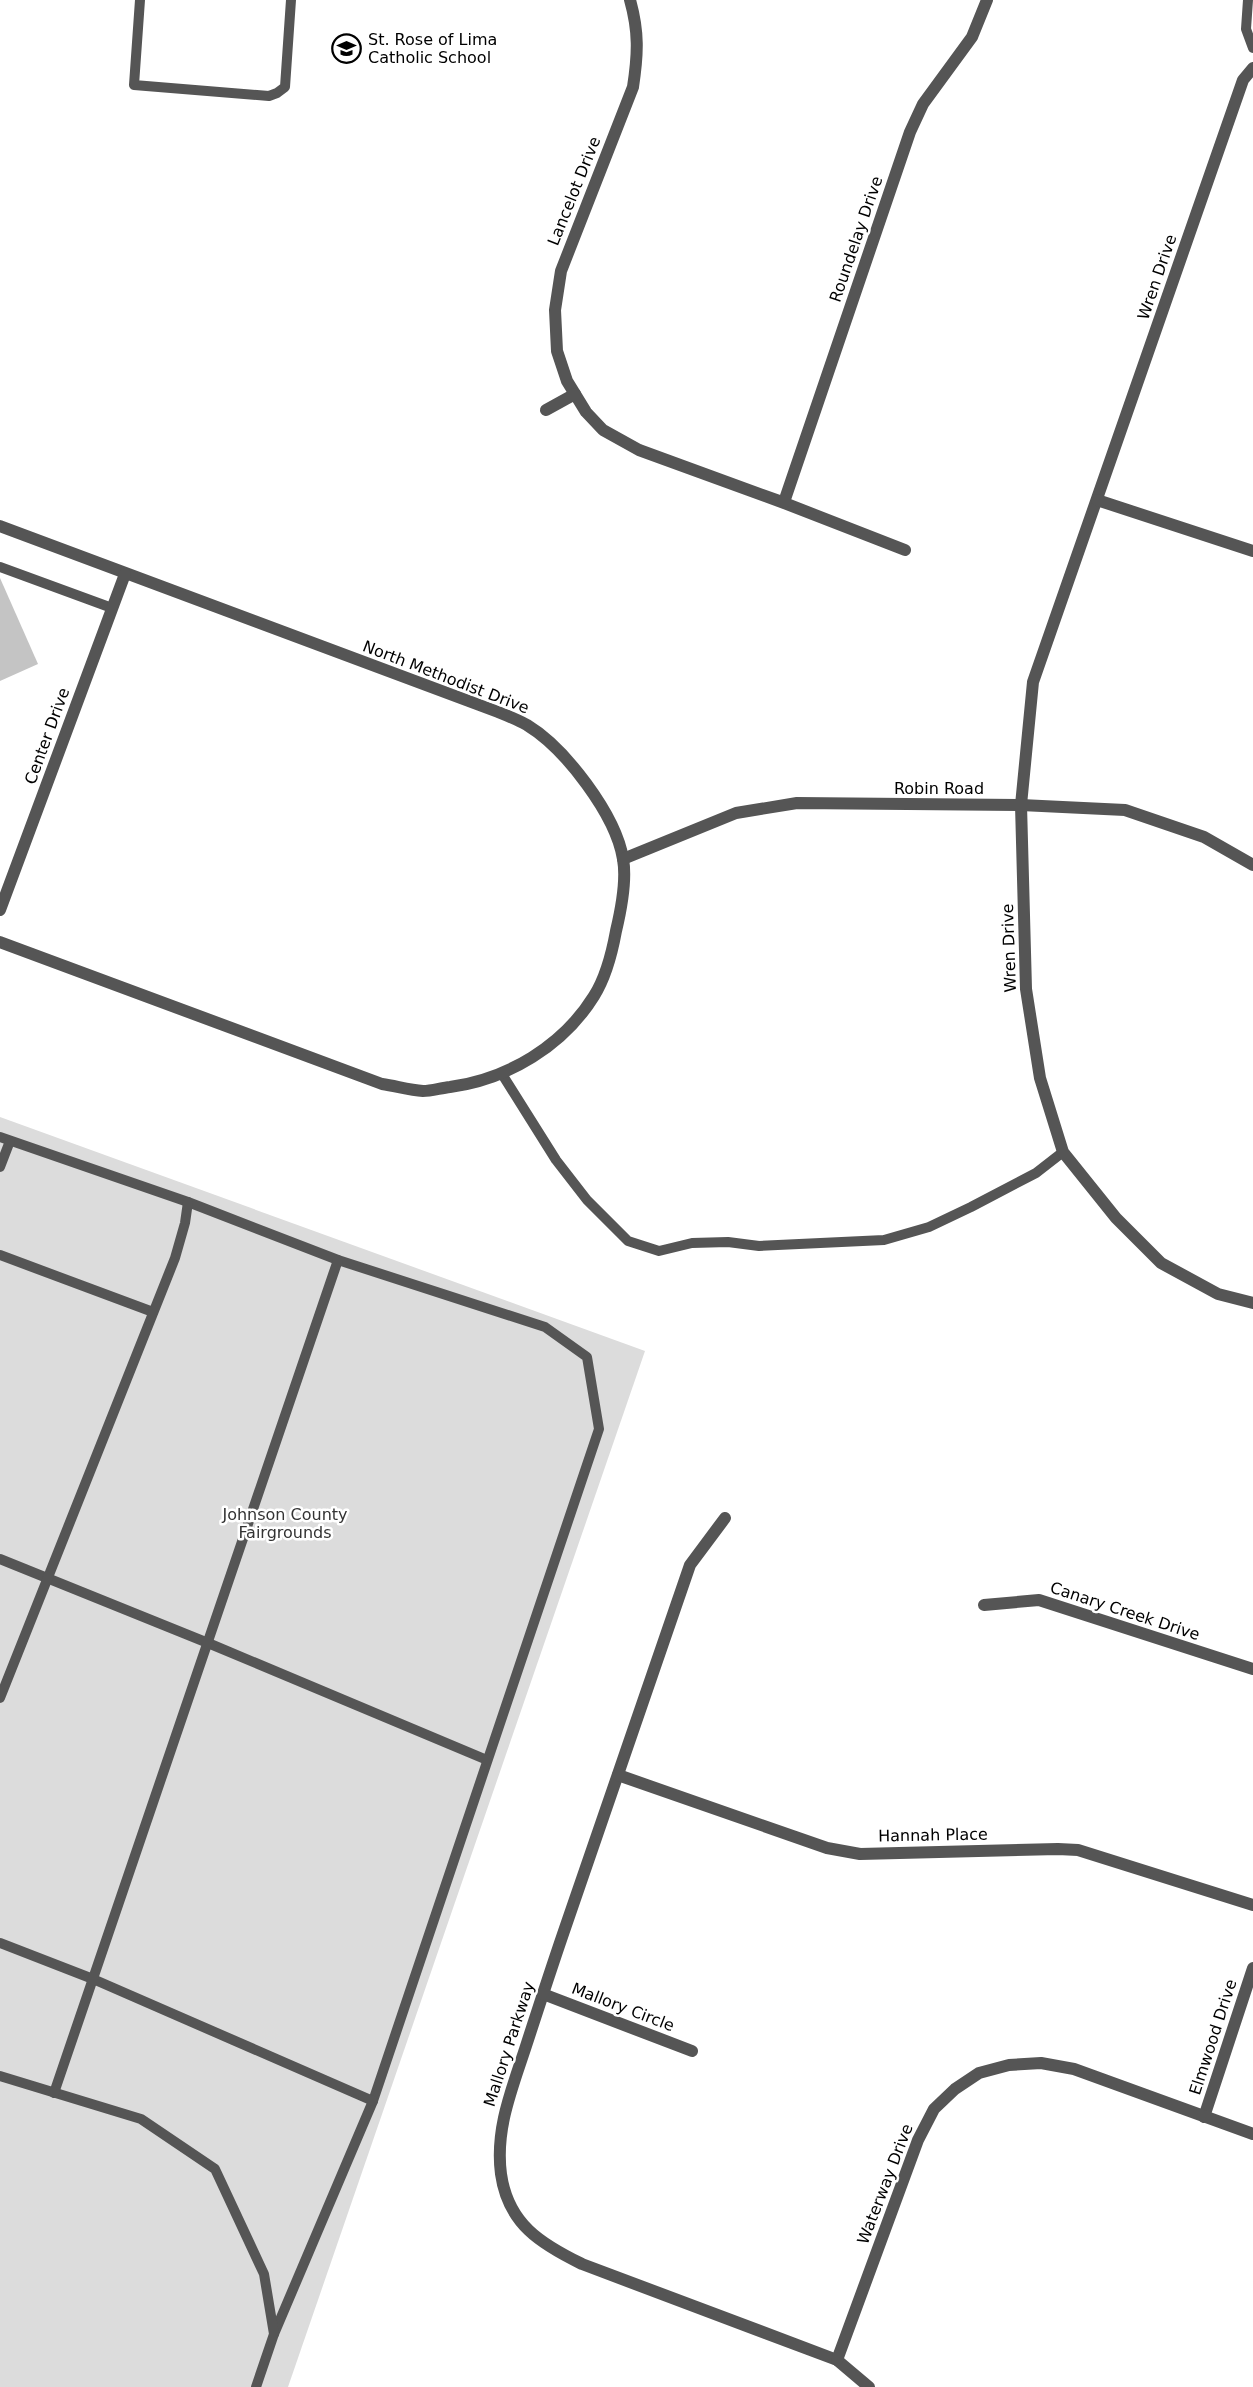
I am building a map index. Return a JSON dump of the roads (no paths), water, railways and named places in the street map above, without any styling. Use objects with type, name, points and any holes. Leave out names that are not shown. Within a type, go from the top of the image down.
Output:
[{"type":"street","name":"Lancelot Drive","points":[[630,0],[637,26],[638,56],[633,87],[561,271],[555,310],[557,351],[567,381],[586,412],[603,430],[639,450],[784,502],[905,550]]},
{"type":"street","name":"Roundelay Drive","points":[[784,502],[910,132],[923,104],[972,38],[987,0]]},
{"type":"street","name":"Wren Drive","points":[[1253,68],[1243,80],[1033,682],[1021,805],[1026,989],[1040,1078],[1063,1152],[1116,1218],[1161,1263],[1218,1294],[1253,1303]]},
{"type":"street","points":[[546,410],[575,394]]},
{"type":"street","points":[[1097,500],[1253,551]]},
{"type":"street","name":"North Methodist Drive","points":[[0,526],[488,708],[527,726],[550,742],[574,767],[596,796],[612,826],[623,859],[622,905],[611,956],[596,994],[571,1027],[537,1055],[502,1074],[467,1085],[424,1091],[382,1084],[0,942]]},
{"type":"street","name":"Center Drive","points":[[0,910],[125,574]]},
{"type":"street","name":"Robin Road","points":[[623,859],[736,813],[797,803],[1021,805],[1125,810],[1204,837],[1253,865]]},
{"type":"street","name":"Mallory Parkway","points":[[726,1518],[690,1565],[543,1994],[502,2117],[499,2146],[501,2176],[509,2200],[525,2229],[549,2247],[582,2264],[837,2360],[869,2387]]},
{"type":"street","name":"Canary Creek Drive","points":[[984,1605],[1039,1600],[1253,1669]]},
{"type":"street","name":"Hannah Place","points":[[618,1775],[827,1848],[860,1854],[1078,1850],[1253,1905]]},
{"type":"street","name":"Elmwood Drive","points":[[1204,2116],[1253,1968]]},
{"type":"street","name":"Mallory Circle","points":[[543,1994],[692,2051]]},
{"type":"street","name":"Waterway Drive","points":[[837,2360],[918,2140],[934,2109],[955,2089],[979,2073],[1009,2065],[1041,2063],[1074,2069],[1253,2134]]},
{"type":"lane","points":[[140,0],[134,85],[269,96],[285,87],[291,0]]},
{"type":"lane","points":[[1248,0],[1246,29],[1253,48]]},
{"type":"lane","points":[[0,567],[112,608]]},
{"type":"lane","points":[[502,1074],[556,1160],[587,1200],[627,1241],[659,1251],[692,1244],[728,1242],[759,1246],[884,1240],[929,1227],[971,1207],[1035,1173],[1063,1152]]},
{"type":"lane","points":[[0,1167],[5,1139],[188,1202],[339,1260],[545,1327],[587,1357],[599,1429],[373,2101],[274,2334],[256,2387]]},
{"type":"lane","points":[[0,1698],[175,1258],[185,1223],[188,1202]]},
{"type":"lane","points":[[0,1255],[153,1312]]},
{"type":"lane","points":[[54,2093],[339,1260]]},
{"type":"lane","points":[[0,1559],[487,1760]]},
{"type":"lane","points":[[0,1943],[93,1979],[373,2101]]},
{"type":"lane","points":[[0,2076],[141,2119],[215,2169],[264,2274],[274,2334]]},
{"type":"place","name":"St. Rose of Lima Catholic School","points":[[347,48]]},
{"type":"park label","name":"Johnson County Fairgrounds","points":[[285,1523]]}]
